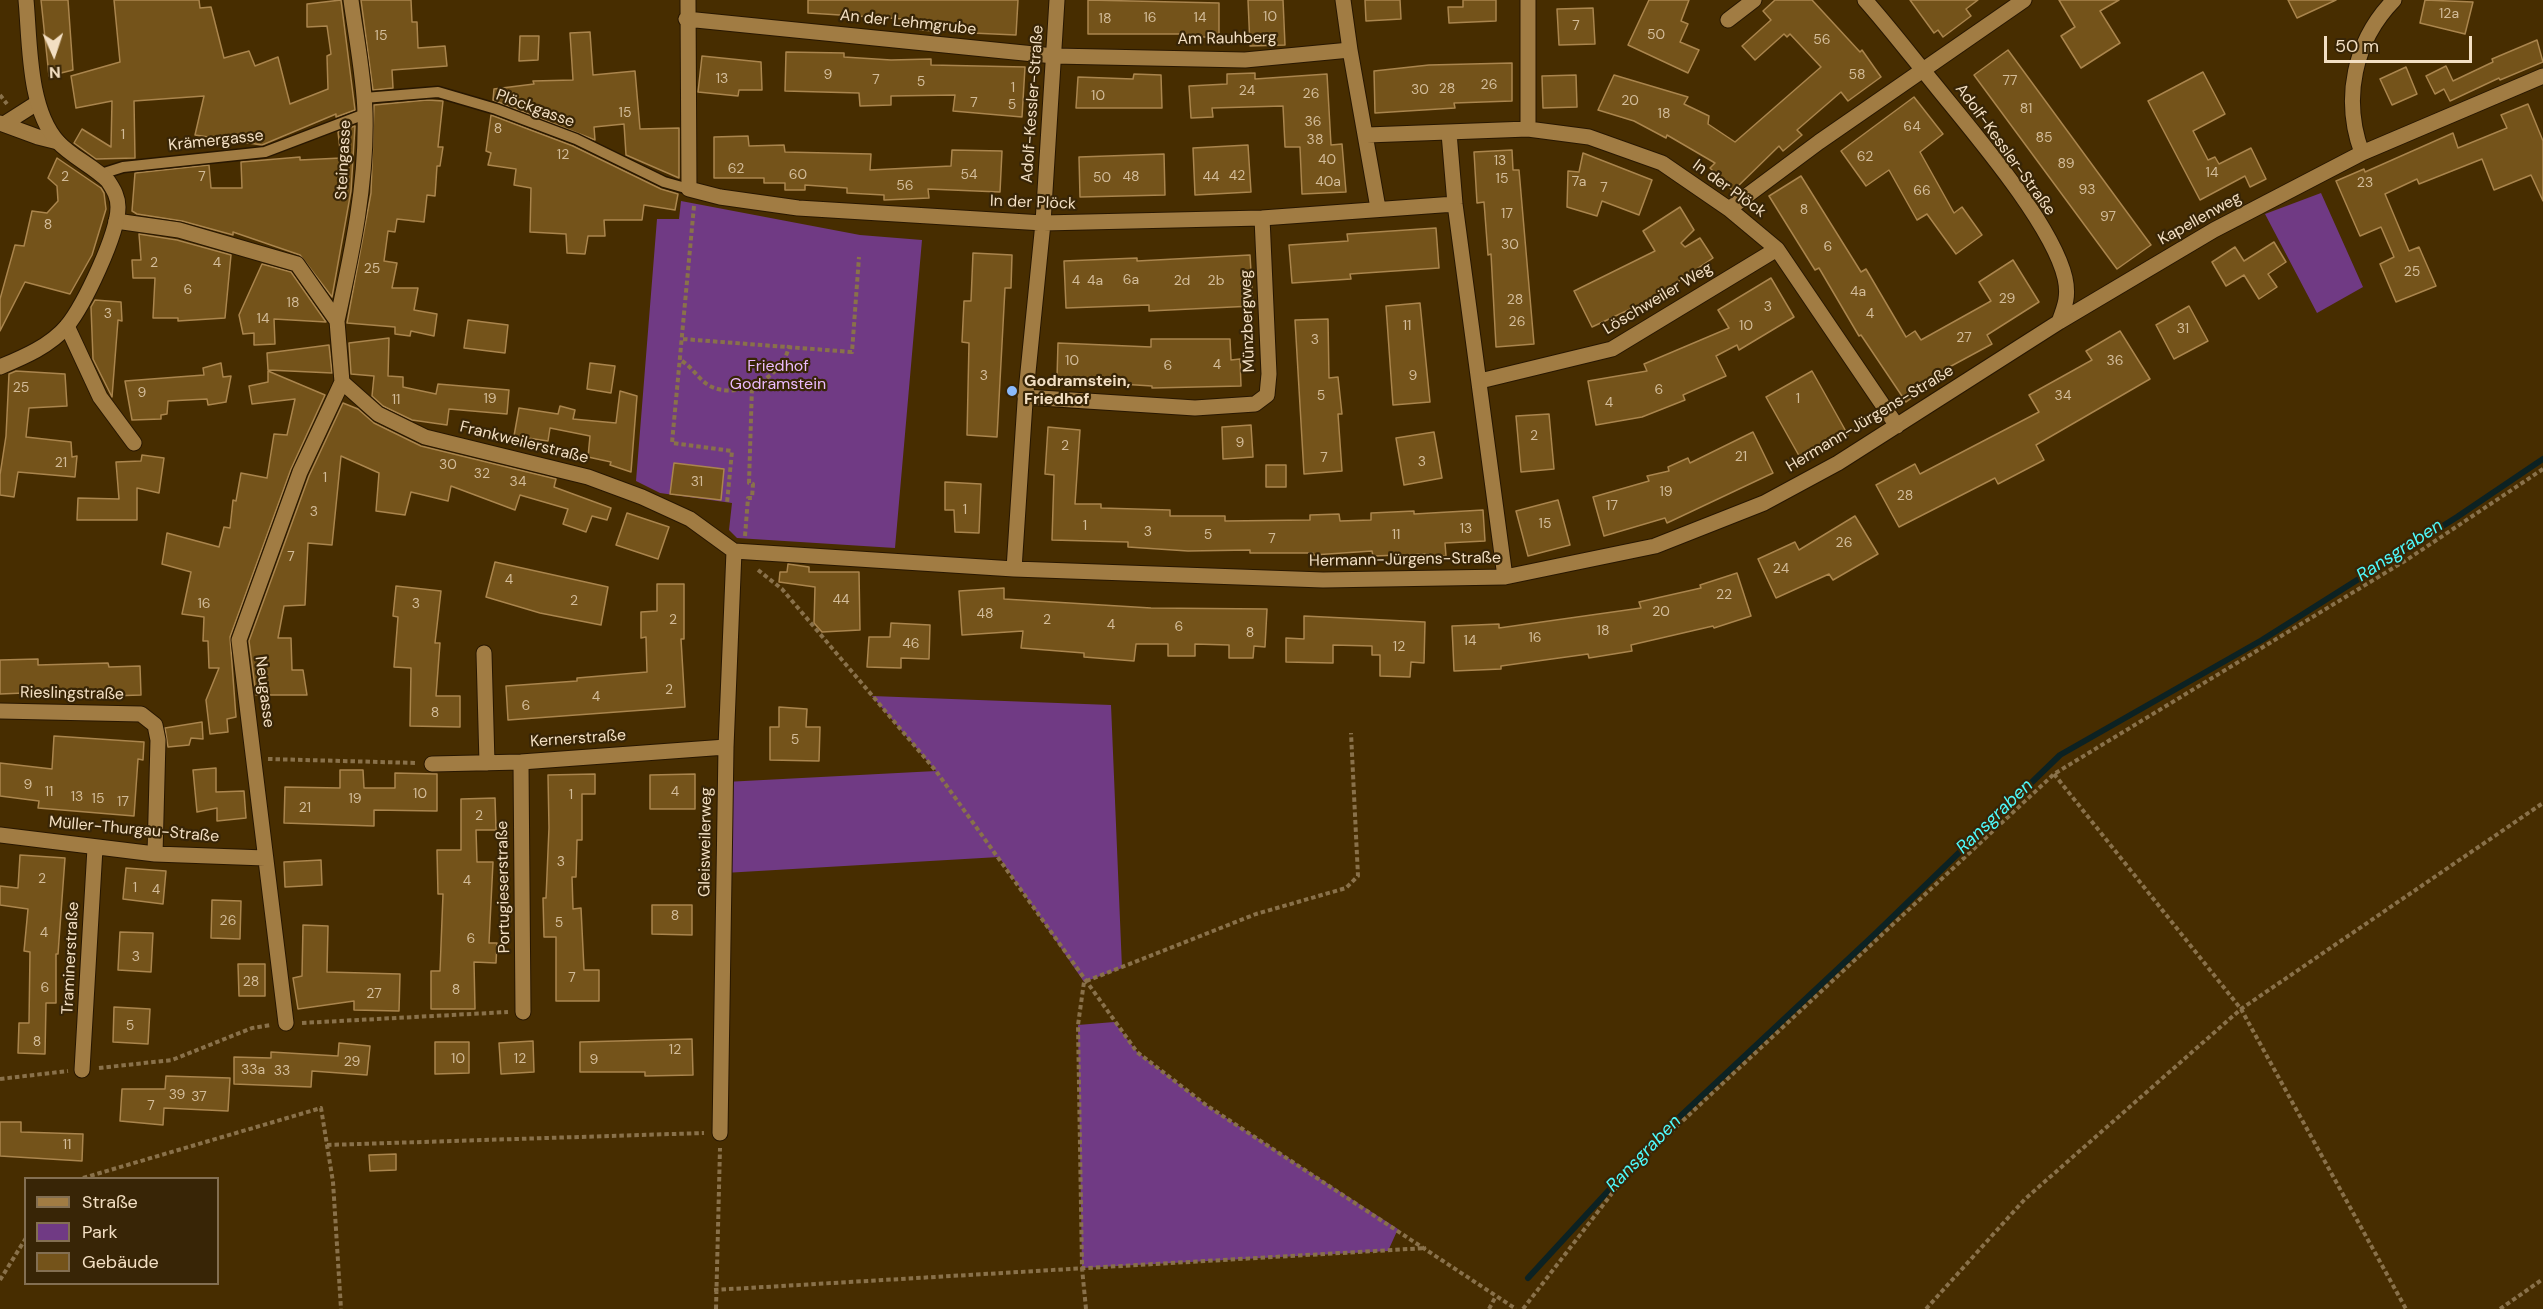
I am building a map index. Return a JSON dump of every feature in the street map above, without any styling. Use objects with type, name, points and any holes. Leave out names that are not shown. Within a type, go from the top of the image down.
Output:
[{"type":"street","points":[[26,0],[37,104],[58,142]]},
{"type":"street","name":"Steingasse","points":[[337,321],[359,218],[364,168],[364,98],[351,0]]},
{"type":"street","points":[[688,0],[686,19],[691,195]]},
{"type":"street","name":"Adolf-Kessler-Straße","points":[[1014,569],[1025,397],[1043,224],[1057,0]]},
{"type":"street","points":[[1343,0],[1378,208]]},
{"type":"street","points":[[1528,0],[1528,129]]},
{"type":"street","points":[[1728,20],[1754,0]]},
{"type":"street","name":"Adolf-Kessler-Straße","points":[[1865,0],[1923,70],[2025,203],[2053,249],[2064,276],[2068,299],[2059,322]]},
{"type":"street","points":[[1729,209],[1819,142],[2024,0]]},
{"type":"street","points":[[2362,153],[2355,134],[2352,99],[2357,60],[2370,30],[2394,0]]},
{"type":"street","name":"An der Lehmgrube","points":[[686,19],[1053,56]]},
{"type":"street","name":"Am Rauhberg","points":[[1053,56],[1245,60],[1350,50]]},
{"type":"street","name":"Kapellenweg","points":[[2059,322],[2214,230],[2362,153],[2543,76]]},
{"type":"street","points":[[2,124],[37,104]]},
{"type":"street","points":[[0,367],[31,354],[67,326],[94,278],[116,221],[118,209],[114,190],[101,174],[58,142],[2,124]]},
{"type":"street","name":"In der Plöck","points":[[1366,135],[1528,129],[1589,136],[1662,163],[1729,209],[1778,249],[1897,426]]},
{"type":"street","points":[[1449,133],[1455,204],[1505,577]]},
{"type":"street","name":"In der Plöck","points":[[691,195],[798,208],[1043,224],[1262,218],[1455,204]]},
{"type":"street","name":"Münzbergweg","points":[[1025,397],[1195,408],[1255,404],[1267,395],[1269,374],[1262,218]]},
{"type":"street","points":[[116,221],[179,230],[297,264],[337,321],[342,382]]},
{"type":"street","name":"Löschweiler Weg","points":[[1480,381],[1612,349],[1778,249]]},
{"type":"street","name":"Hermann-Jürgens-Straße","points":[[1014,569],[1323,580],[1505,577],[1655,546],[1764,502],[1838,463],[2059,322]]},
{"type":"street","points":[[67,326],[100,397],[135,443]]},
{"type":"street","name":"Frankweilerstraße","points":[[342,382],[378,414],[426,436],[588,477],[631,493],[690,519],[734,551]]},
{"type":"street","name":"Neugasse","points":[[286,1023],[239,640],[300,472],[342,382]]},
{"type":"street","points":[[734,551],[1014,569]]},
{"type":"street","name":"Gleisweilerweg","points":[[720,1133],[726,747],[734,551]]},
{"type":"street","points":[[484,653],[487,763]]},
{"type":"street","name":"Rieslingstraße","points":[[0,711],[141,714],[155,725],[158,740],[155,854]]},
{"type":"street","name":"Kernerstraße","points":[[432,764],[521,762],[726,747]]},
{"type":"street","name":"Portugieserstraße","points":[[521,762],[523,1012]]},
{"type":"street","name":"Müller-Thurgau-Straße","points":[[0,834],[155,854],[265,858]]},
{"type":"street","name":"Traminerstraße","points":[[82,1070],[95,848]]},
{"type":"lane","name":"Plöckgasse","points":[[364,98],[438,92],[496,109],[576,139],[691,195]]},
{"type":"lane","name":"Krämergasse","points":[[101,174],[123,166],[265,152],[365,114]]},
{"type":"path","points":[[691,195],[682,361],[672,443],[732,451],[727,503]]},
{"type":"path","points":[[683,339],[789,345],[852,352],[860,256]]},
{"type":"path","points":[[682,361],[711,387],[732,390],[752,386],[780,366],[788,353],[789,345]]},
{"type":"path","points":[[745,539],[748,498],[752,498],[753,484],[749,483],[752,386]]},
{"type":"path","points":[[1523,1309],[1630,1170],[2054,774],[2408,560],[2543,469]]},
{"type":"path","points":[[734,551],[782,589],[936,771],[1084,982],[1137,1052],[1206,1106],[1427,1248],[1516,1309]]},
{"type":"path","points":[[1084,982],[1256,914],[1346,888],[1358,876],[1351,733]]},
{"type":"path","points":[[254,759],[432,764]]},
{"type":"path","points":[[2054,774],[2241,1009],[2406,1309]]},
{"type":"path","points":[[1926,1309],[2025,1199],[2241,1009],[2543,803]]},
{"type":"path","points":[[1084,982],[1078,1025],[1083,1268],[1086,1309]]},
{"type":"path","points":[[0,1079],[172,1060],[252,1028],[286,1023],[523,1012]]},
{"type":"path","points":[[90,1177],[321,1108],[333,1182],[341,1309]]},
{"type":"path","points":[[327,1145],[720,1133],[714,1290],[716,1309]]},
{"type":"path","points":[[0,1280],[24,1241]]},
{"type":"path","points":[[714,1290],[1427,1248]]},
{"type":"path","points":[[2500,1309],[2543,1279]]},
{"type":"path","points":[[1489,1309],[1496,1296]]},
{"type":"green space","points":[[2321,193],[2363,287],[2317,313],[2265,214]]},
{"type":"green space","name":"Friedhof Godramstein","points":[[681,201],[860,235],[922,240],[895,548],[737,538],[729,530],[732,503],[660,493],[636,481],[657,219],[679,219]]},
{"type":"green space","points":[[872,696],[1111,705],[1122,968],[1084,982],[999,857],[724,873],[725,782],[936,771]]},
{"type":"green space","points":[[1114,1022],[1137,1052],[1206,1105],[1398,1229],[1388,1251],[1082,1268],[1078,1025]]},
{"type":"building","points":[[41,0],[68,0],[73,70],[49,76]]},
{"type":"building","points":[[114,0],[199,0],[200,8],[211,7],[224,58],[249,51],[255,66],[278,57],[290,104],[328,89],[327,56],[331,54],[327,26],[307,27],[307,4],[341,0],[355,110],[336,117],[336,114],[262,145],[195,135],[204,96],[134,101],[135,158],[96,159],[74,143],[82,129],[111,147],[112,101],[76,108],[71,76],[120,62]]},
{"type":"building","points":[[361,0],[411,0],[412,22],[417,22],[418,48],[445,46],[447,66],[392,70],[393,88],[373,90]]},
{"type":"building","points":[[808,0],[1018,0],[1016,35],[972,33],[972,29],[936,26],[935,31],[920,30],[920,20],[808,13]]},
{"type":"building","points":[[1088,0],[1219,3],[1219,37],[1181,37],[1181,34],[1088,34]]},
{"type":"building","points":[[1248,0],[1283,0],[1285,45],[1250,46]]},
{"type":"building","points":[[1365,0],[1400,0],[1401,19],[1366,21]]},
{"type":"building","points":[[1463,0],[1496,0],[1496,21],[1449,23],[1448,7],[1463,7]]},
{"type":"building","points":[[1649,0],[1689,0],[1681,21],[1688,24],[1680,42],[1699,50],[1688,73],[1628,45]]},
{"type":"building","points":[[1775,0],[1812,0],[1860,52],[1862,50],[1881,77],[1848,101],[1841,92],[1797,130],[1802,135],[1783,151],[1779,146],[1733,191],[1710,168],[1715,163],[1667,135],[1666,138],[1634,121],[1598,110],[1614,75],[1688,97],[1684,104],[1709,116],[1708,124],[1735,142],[1821,67],[1790,34],[1787,37],[1784,34],[1755,60],[1742,46],[1771,20],[1763,11]]},
{"type":"building","points":[[1910,0],[1978,0],[1966,9],[1971,16],[1943,37],[1938,30],[1934,33]]},
{"type":"building","points":[[2059,0],[2119,0],[2100,11],[2120,43],[2081,68],[2061,36],[2075,27]]},
{"type":"building","points":[[2288,0],[2336,0],[2297,18]]},
{"type":"building","points":[[2425,0],[2473,2],[2465,34],[2420,23]]},
{"type":"building","points":[[1593,8],[1595,44],[1559,45],[1557,9]]},
{"type":"building","points":[[590,32],[593,75],[635,71],[640,129],[679,128],[679,178],[626,155],[624,124],[594,127],[595,140],[493,100],[494,89],[534,84],[533,81],[573,80],[570,33]]},
{"type":"building","points":[[520,36],[539,36],[538,60],[519,61]]},
{"type":"building","points":[[2537,40],[2543,62],[2500,80],[2499,78],[2450,101],[2444,89],[2435,94],[2426,76],[2446,66],[2453,81],[2493,62],[2492,59]]},
{"type":"building","points":[[2008,50],[2151,245],[2117,269],[1974,75]]},
{"type":"building","points":[[786,52],[844,53],[844,57],[891,60],[931,59],[931,65],[1025,67],[1022,117],[953,111],[955,95],[891,96],[891,105],[860,106],[859,93],[785,91]]},
{"type":"building","points":[[702,56],[761,62],[762,90],[739,90],[738,96],[698,92]]},
{"type":"building","points":[[1512,63],[1512,101],[1454,103],[1455,108],[1375,113],[1374,71],[1429,65]]},
{"type":"building","points":[[2406,67],[2417,94],[2392,105],[2380,79]]},
{"type":"building","points":[[2203,72],[2225,114],[2193,131],[2208,160],[2215,157],[2219,164],[2251,148],[2266,179],[2250,187],[2245,176],[2200,200],[2148,101]]},
{"type":"building","points":[[1255,73],[1255,79],[1327,74],[1331,145],[1342,144],[1346,192],[1302,194],[1300,147],[1285,147],[1283,106],[1212,108],[1213,117],[1191,118],[1189,86],[1227,84],[1227,74]]},
{"type":"building","points":[[1134,74],[1161,75],[1162,108],[1076,108],[1078,77],[1133,79]]},
{"type":"building","points":[[1576,75],[1577,107],[1543,108],[1542,76]]},
{"type":"building","points":[[1914,97],[1943,134],[1920,152],[1954,213],[1962,207],[1982,235],[1956,254],[1927,214],[1917,220],[1889,170],[1866,186],[1841,151]]},
{"type":"building","points":[[427,100],[443,101],[438,147],[443,147],[440,166],[437,166],[435,196],[427,195],[424,222],[397,219],[395,232],[388,231],[384,261],[397,263],[392,288],[418,288],[414,310],[437,314],[434,336],[411,331],[410,336],[395,334],[395,327],[347,323],[371,193],[374,105]]},
{"type":"building","points":[[2528,104],[2543,141],[2543,201],[2531,175],[2494,190],[2482,159],[2419,184],[2417,179],[2385,194],[2409,251],[2419,247],[2436,286],[2396,302],[2380,264],[2394,257],[2381,227],[2360,236],[2336,181],[2364,169],[2365,172],[2453,133],[2458,148],[2507,128],[2501,115]]},
{"type":"building","points":[[491,115],[573,146],[661,189],[678,194],[675,210],[644,205],[642,220],[604,220],[605,236],[588,236],[585,254],[567,253],[566,234],[530,232],[531,188],[514,185],[516,169],[488,165],[491,153],[486,151]]},
{"type":"building","points":[[355,126],[351,191],[332,297],[300,255],[233,232],[233,235],[182,221],[137,214],[132,211],[135,173],[209,165],[211,188],[242,188],[241,162],[300,157],[300,160],[341,158],[338,132]]},
{"type":"building","points":[[748,136],[749,146],[784,145],[785,152],[871,154],[870,170],[951,166],[952,150],[1002,151],[1000,192],[928,189],[929,198],[884,200],[884,195],[847,193],[847,188],[805,185],[805,190],[785,190],[785,183],[764,183],[764,178],[714,178],[714,137]]},
{"type":"building","points":[[1248,145],[1251,192],[1195,195],[1193,148]]},
{"type":"building","points":[[1512,150],[1513,170],[1519,170],[1534,344],[1496,347],[1491,254],[1488,255],[1484,202],[1477,203],[1474,152]]},
{"type":"building","points":[[1583,153],[1652,180],[1639,215],[1602,201],[1597,216],[1567,207],[1568,171],[1579,172]]},
{"type":"building","points":[[1164,154],[1165,195],[1080,197],[1079,157]]},
{"type":"building","points":[[57,158],[101,188],[104,193],[106,209],[92,255],[70,294],[25,282],[0,331],[0,299],[15,245],[24,246],[32,211],[47,213],[58,201],[57,186],[48,178]]},
{"type":"building","points":[[1801,176],[1861,272],[1866,269],[1906,337],[1915,331],[1921,340],[1991,301],[1979,282],[2013,260],[2039,302],[1987,335],[1992,344],[1942,371],[1945,375],[1906,402],[1861,335],[1859,336],[1819,268],[1815,270],[1769,196]]},
{"type":"building","points":[[1680,207],[1694,230],[1681,243],[1685,247],[1700,238],[1713,258],[1654,298],[1592,327],[1574,291],[1655,251],[1643,231]]},
{"type":"building","points":[[1436,228],[1439,268],[1350,274],[1351,279],[1292,283],[1289,245],[1348,241],[1347,234]]},
{"type":"building","points":[[139,234],[177,240],[231,255],[225,318],[178,321],[178,318],[153,318],[155,278],[133,278],[132,260],[141,260]]},
{"type":"building","points":[[2274,242],[2286,262],[2268,274],[2277,287],[2259,299],[2244,275],[2226,286],[2212,262],[2235,247],[2244,261]]},
{"type":"building","points":[[973,253],[1012,255],[1011,288],[1005,288],[997,437],[967,435],[969,343],[962,342],[964,301],[971,301]]},
{"type":"building","points":[[1250,255],[1253,306],[1149,311],[1149,305],[1066,308],[1064,261],[1137,258],[1137,261]]},
{"type":"building","points":[[262,264],[291,272],[326,322],[274,319],[275,344],[254,345],[254,333],[243,334],[239,315]]},
{"type":"building","points":[[1771,278],[1794,317],[1739,350],[1737,345],[1716,356],[1726,376],[1683,395],[1685,400],[1642,417],[1596,425],[1588,381],[1647,371],[1644,364],[1729,328],[1718,310]]},
{"type":"building","points":[[95,300],[121,302],[122,321],[118,320],[112,397],[93,359],[91,307]]},
{"type":"building","points":[[1420,303],[1430,402],[1393,405],[1386,306]]},
{"type":"building","points":[[2189,306],[2208,341],[2174,359],[2156,325]]},
{"type":"building","points":[[1328,319],[1329,378],[1338,377],[1342,414],[1338,414],[1342,471],[1304,474],[1295,320]]},
{"type":"building","points":[[468,320],[508,325],[505,353],[464,348]]},
{"type":"building","points":[[2120,331],[2150,379],[2036,445],[2044,460],[1998,484],[1995,478],[1899,527],[1876,485],[1915,464],[1920,474],[2039,412],[2029,395],[2092,360],[2086,351]]},
{"type":"building","points":[[389,338],[388,376],[403,377],[403,387],[436,394],[438,384],[509,390],[507,414],[449,409],[447,425],[412,420],[383,406],[372,396],[374,376],[351,374],[349,343]]},
{"type":"building","points":[[1151,339],[1230,339],[1231,360],[1240,359],[1241,386],[1152,388],[1152,386],[1104,383],[1104,379],[1057,378],[1058,343],[1151,347]]},
{"type":"building","points":[[329,345],[332,373],[268,370],[267,353]]},
{"type":"building","points":[[221,363],[223,377],[231,376],[226,402],[208,405],[207,399],[168,401],[167,414],[161,415],[161,419],[132,420],[125,381],[204,375],[203,368]]},
{"type":"building","points":[[590,363],[615,366],[611,393],[587,389]]},
{"type":"building","points":[[16,371],[65,374],[67,406],[29,408],[26,437],[71,442],[72,457],[77,456],[75,477],[18,472],[14,497],[0,495],[0,475],[6,436],[9,374]]},
{"type":"building","points":[[268,371],[325,395],[291,469],[230,637],[236,717],[227,719],[228,732],[210,734],[206,700],[219,668],[209,668],[208,641],[203,641],[204,617],[182,614],[191,572],[162,564],[167,533],[219,547],[224,527],[230,528],[233,500],[236,501],[241,473],[267,478],[274,434],[287,435],[295,399],[252,404],[249,386],[268,382]]},
{"type":"building","points":[[1812,371],[1848,435],[1802,461],[1766,397]]},
{"type":"building","points":[[620,391],[637,396],[631,472],[610,465],[611,462],[588,457],[590,436],[550,428],[548,441],[514,436],[519,408],[558,414],[560,406],[575,410],[573,419],[616,423]]},
{"type":"building","points":[[343,403],[358,409],[374,423],[421,446],[556,479],[554,487],[611,508],[607,520],[592,516],[586,532],[563,524],[568,509],[520,495],[515,510],[451,486],[448,501],[411,492],[405,515],[376,511],[379,473],[341,456],[332,545],[308,543],[305,605],[284,606],[278,638],[291,638],[292,670],[303,670],[307,695],[256,695],[249,641],[309,476]]},
{"type":"building","points":[[1549,414],[1554,469],[1521,472],[1516,416]]},
{"type":"building","points":[[1251,425],[1253,457],[1223,459],[1222,427]]},
{"type":"building","points":[[1048,427],[1080,430],[1075,504],[1101,504],[1101,508],[1170,510],[1170,516],[1225,516],[1225,521],[1310,520],[1310,515],[1339,514],[1340,521],[1371,520],[1371,513],[1414,511],[1414,514],[1483,510],[1485,541],[1445,543],[1446,556],[1428,557],[1428,554],[1373,556],[1372,551],[1313,555],[1313,553],[1250,553],[1250,550],[1188,551],[1128,547],[1128,542],[1052,540],[1054,475],[1045,474]]},
{"type":"building","points":[[1434,432],[1442,478],[1404,485],[1396,438]]},
{"type":"building","points":[[1753,432],[1773,473],[1667,523],[1665,518],[1604,536],[1593,497],[1649,481],[1647,476],[1669,471],[1668,467],[1688,458],[1690,463]]},
{"type":"building","points":[[142,455],[164,458],[159,493],[137,488],[137,520],[77,520],[78,498],[119,499],[116,462],[141,461]]},
{"type":"building","points":[[674,463],[724,469],[721,500],[670,494]]},
{"type":"building","points":[[1266,465],[1286,465],[1286,487],[1266,487]]},
{"type":"building","points":[[945,482],[981,484],[979,533],[955,532],[954,510],[945,510]]},
{"type":"building","points":[[1558,500],[1570,545],[1528,556],[1516,511]]},
{"type":"building","points":[[627,513],[669,527],[658,559],[616,545]]},
{"type":"building","points":[[1855,516],[1878,554],[1833,580],[1829,574],[1776,598],[1758,559],[1795,542],[1799,550]]},
{"type":"building","points":[[495,562],[608,587],[601,625],[540,613],[486,597]]},
{"type":"building","points":[[788,564],[809,567],[809,572],[859,572],[860,630],[822,632],[814,623],[815,587],[779,582],[780,572],[787,572]]},
{"type":"building","points":[[1737,573],[1751,616],[1714,628],[1713,626],[1631,645],[1632,651],[1589,658],[1588,654],[1501,666],[1501,669],[1454,671],[1452,626],[1499,624],[1499,628],[1641,608],[1639,602],[1701,588],[1700,585]]},
{"type":"building","points":[[657,584],[684,584],[684,639],[681,639],[685,707],[508,720],[506,686],[577,681],[577,678],[647,672],[646,637],[641,638],[641,612],[657,611]]},
{"type":"building","points":[[396,586],[441,591],[435,643],[440,643],[436,696],[460,696],[460,727],[410,726],[411,668],[394,667],[398,617],[393,616]]},
{"type":"building","points":[[1004,588],[1004,599],[1151,608],[1267,609],[1265,647],[1254,646],[1253,658],[1229,658],[1229,645],[1195,644],[1195,656],[1168,656],[1168,644],[1136,644],[1134,661],[1084,657],[1084,653],[1021,648],[1023,631],[962,635],[959,591]]},
{"type":"building","points":[[1304,616],[1425,622],[1424,663],[1411,662],[1410,677],[1380,676],[1380,655],[1372,655],[1372,646],[1333,645],[1333,663],[1286,662],[1286,638],[1304,639]]},
{"type":"building","points":[[891,623],[930,625],[929,659],[901,658],[901,668],[867,667],[869,637],[890,637]]},
{"type":"building","points":[[38,659],[38,665],[108,663],[109,667],[140,666],[141,695],[48,698],[48,692],[0,694],[0,660]]},
{"type":"building","points":[[779,707],[807,709],[806,727],[820,727],[819,761],[770,760],[770,727],[779,727]]},
{"type":"building","points":[[202,722],[203,739],[191,738],[189,745],[168,747],[165,728]]},
{"type":"building","points":[[54,736],[144,742],[143,760],[138,759],[134,816],[38,808],[39,801],[0,796],[0,763],[52,769]]},
{"type":"building","points":[[216,768],[216,792],[244,791],[246,818],[217,821],[217,808],[197,812],[193,770]]},
{"type":"building","points":[[340,770],[363,770],[364,788],[395,788],[395,773],[437,774],[437,811],[374,810],[374,826],[284,823],[285,787],[340,788]]},
{"type":"building","points":[[595,774],[595,794],[582,794],[582,840],[577,840],[576,877],[572,877],[573,909],[581,908],[584,970],[599,970],[599,1001],[556,1001],[556,937],[544,937],[543,898],[546,898],[549,828],[548,775]]},
{"type":"building","points":[[695,774],[695,809],[650,809],[650,775]]},
{"type":"building","points":[[495,798],[496,830],[476,830],[477,862],[493,862],[489,943],[497,943],[496,963],[474,962],[475,1009],[431,1009],[431,971],[440,971],[443,894],[438,894],[437,850],[461,850],[461,799]]},
{"type":"building","points":[[20,855],[65,858],[58,954],[56,954],[56,1003],[46,1003],[45,1054],[18,1053],[19,1023],[29,1023],[30,952],[24,951],[28,909],[0,905],[0,886],[18,888]]},
{"type":"building","points":[[321,860],[322,885],[285,887],[284,862]]},
{"type":"building","points":[[126,868],[166,871],[163,904],[123,899]]},
{"type":"building","points":[[212,900],[241,901],[240,939],[211,938]]},
{"type":"building","points":[[652,905],[692,905],[692,935],[652,934]]},
{"type":"building","points":[[303,925],[328,926],[327,972],[400,974],[399,1011],[354,1010],[354,1001],[298,1009],[293,978],[302,976]]},
{"type":"building","points":[[120,932],[153,933],[151,972],[118,970]]},
{"type":"building","points":[[238,964],[265,964],[265,996],[239,996]]},
{"type":"building","points":[[114,1007],[150,1009],[148,1044],[113,1042]]},
{"type":"building","points":[[692,1039],[693,1075],[645,1076],[645,1072],[580,1072],[580,1042]]},
{"type":"building","points":[[533,1041],[534,1072],[501,1074],[499,1043]]},
{"type":"building","points":[[435,1042],[469,1042],[469,1073],[435,1074]]},
{"type":"building","points":[[339,1043],[370,1046],[367,1075],[312,1071],[311,1087],[234,1084],[234,1057],[271,1058],[271,1052],[338,1056]]},
{"type":"building","points":[[166,1076],[230,1078],[228,1111],[164,1108],[163,1125],[120,1121],[122,1089],[165,1089]]},
{"type":"building","points":[[0,1122],[21,1122],[21,1132],[83,1134],[82,1161],[0,1156]]},
{"type":"building","points":[[396,1154],[396,1170],[370,1171],[369,1155]]},
{"type":"waterway","name":"Ransgraben","points":[[1528,1278],[1656,1139],[1874,935],[2060,755],[2262,640],[2457,517],[2543,459]]},
{"type":"place","name":"Godramstein, Friedhof","points":[[1012,391]]}]
